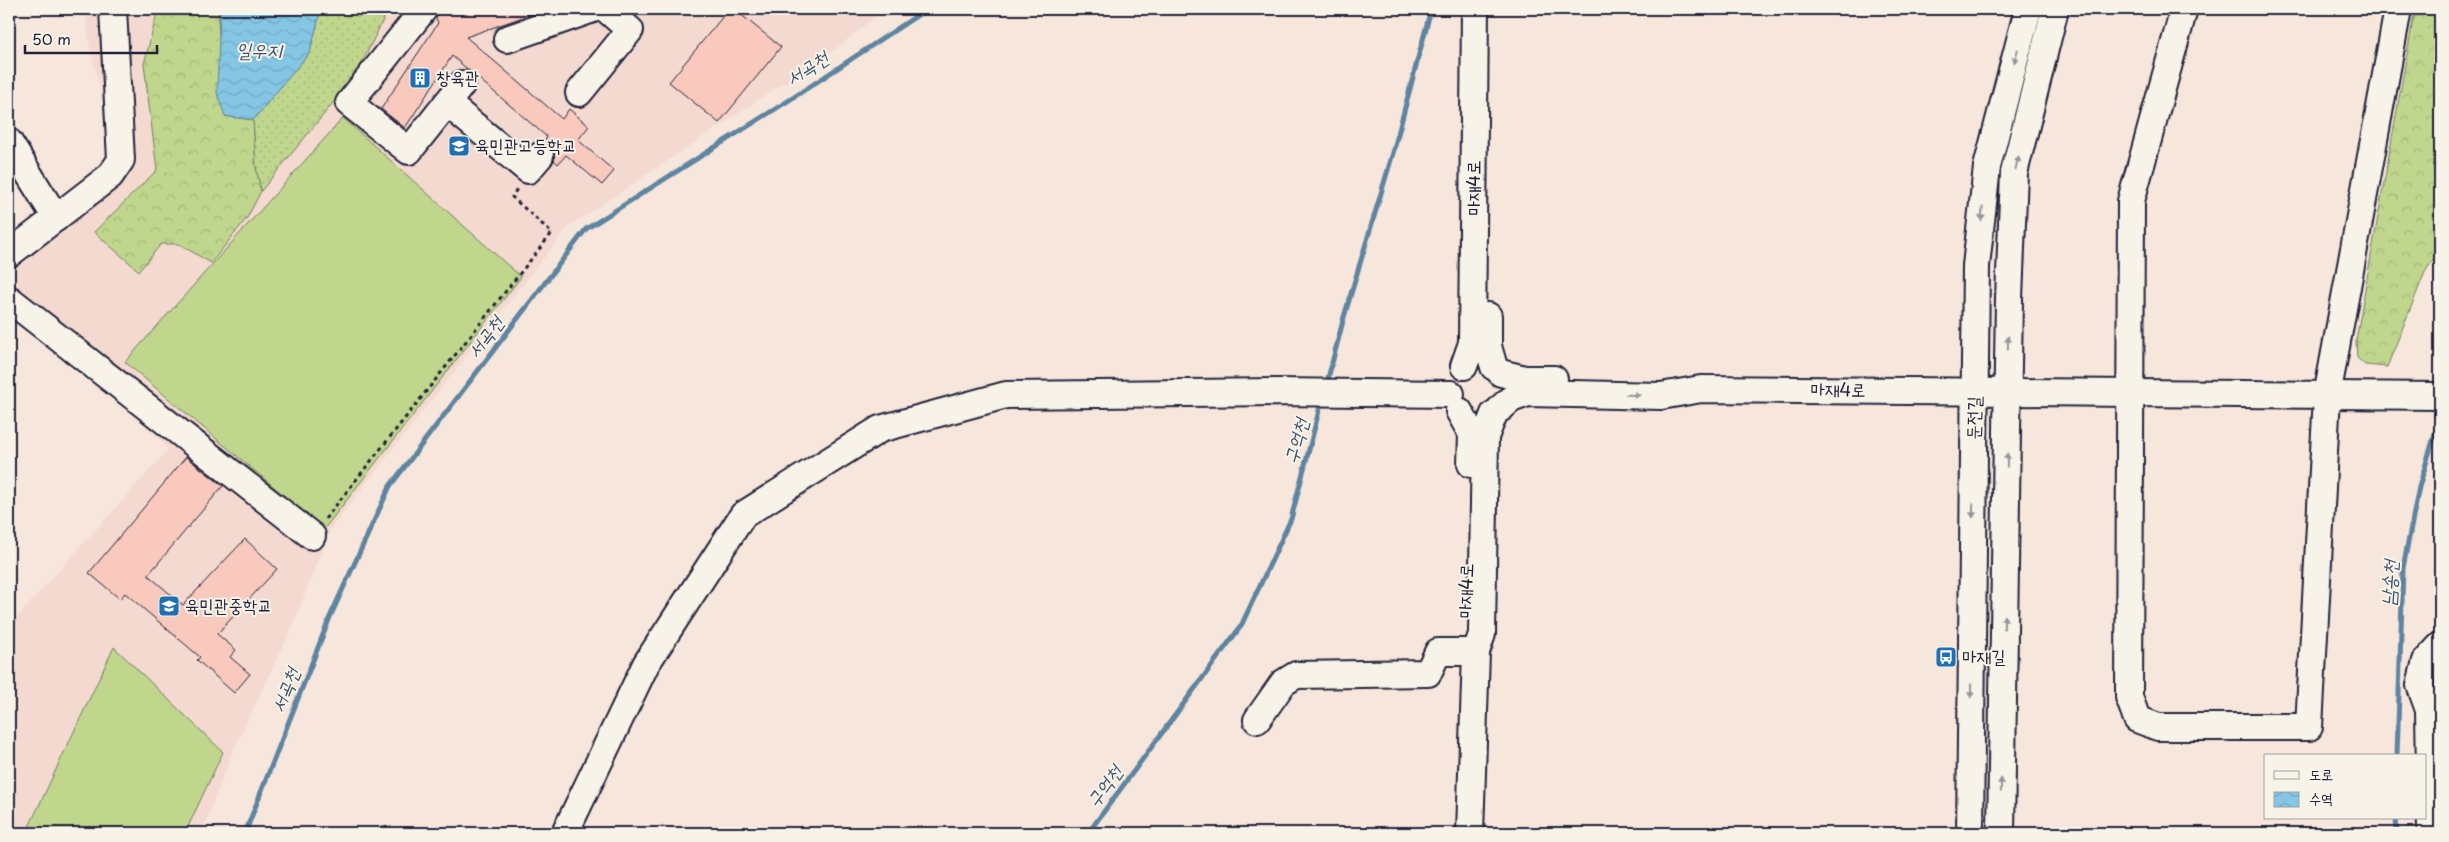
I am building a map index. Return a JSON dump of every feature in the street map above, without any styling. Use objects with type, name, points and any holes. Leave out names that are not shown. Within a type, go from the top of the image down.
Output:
[{"type":"street","points":[[9,254],[110,176],[121,160],[113,9]]},
{"type":"street","points":[[424,9],[350,104],[409,151],[454,93],[534,163]]},
{"type":"street","points":[[507,39],[594,9]]},
{"type":"street","points":[[579,93],[630,30],[606,9]]},
{"type":"street","name":"마재4로","points":[[1464,366],[1472,343],[1475,9]]},
{"type":"street","name":"마재4로","points":[[1491,9],[1488,346],[1498,370],[1525,379],[1668,378],[1701,389]]},
{"type":"street","name":"둔전길","points":[[1970,833],[1976,266],[1987,167],[2028,9]]},
{"type":"street","name":"둔전길","points":[[2001,833],[2009,298],[2014,174],[2055,9]]},
{"type":"street","points":[[2184,9],[2130,201],[2129,697],[2137,719],[2158,728],[2309,728],[2327,396],[2398,9]]},
{"type":"street","points":[[9,142],[56,218]]},
{"type":"street","points":[[9,299],[312,536]]},
{"type":"street","points":[[1477,362],[1498,370],[1506,381],[1507,390],[1498,411],[1476,419],[1467,416],[1455,402],[1454,376],[1464,366],[1477,362]]},
{"type":"street","name":"마재4로","points":[[1470,833],[1476,652],[1482,634],[1485,437],[1498,411],[1511,399],[1528,394],[1661,396],[1701,389],[2440,396]]},
{"type":"street","points":[[565,833],[646,664],[743,515],[880,429],[1006,395],[1276,392],[1375,394],[1455,402]]},
{"type":"street","name":"마재4로","points":[[1455,402],[1472,434],[1465,632],[1476,652]]},
{"type":"street","points":[[2432,695],[2420,685],[2422,669],[2431,654],[2440,646]]},
{"type":"street","points":[[1257,720],[1283,684],[1296,676],[1428,673],[1438,652],[1476,652]]},
{"type":"street","points":[[2423,754],[2434,676],[2440,662]]},
{"type":"street","points":[[2432,695],[2429,710],[2432,833]]},
{"type":"street","points":[[2424,820],[2424,833]]},
{"type":"path","points":[[312,536],[552,232],[512,197],[534,163]]},
{"type":"shaded area","points":[[85,9],[885,9],[838,47],[568,227],[331,528],[289,634],[235,746],[201,833],[9,833],[9,626],[168,450],[145,419],[9,311],[9,236],[70,187],[110,161],[105,106],[90,49]]},
{"type":"green space","points":[[158,9],[220,9],[218,21],[225,116],[253,120],[256,169],[261,191],[247,218],[211,263],[179,244],[161,244],[139,271],[94,232],[157,170],[144,64]]},
{"type":"green space","points":[[321,9],[364,9],[386,14],[356,75],[261,191],[256,169],[253,120],[310,52]]},
{"type":"green space","points":[[2415,9],[2440,9],[2440,249],[2425,272],[2387,367],[2365,365],[2357,358],[2356,340]]},
{"type":"green space","points":[[343,118],[521,277],[324,529],[125,362]]},
{"type":"green space","points":[[114,647],[223,752],[185,833],[26,833]]},
{"type":"water","name":"일우지","points":[[220,9],[321,9],[310,52],[253,120],[225,116],[217,93]]},
{"type":"building","points":[[439,9],[540,9],[540,11],[466,37],[562,119],[569,109],[589,126],[578,140],[614,171],[602,185],[566,155],[558,164],[554,160],[554,151],[544,142],[547,137],[452,56],[405,128],[381,109],[438,23],[436,18]]},
{"type":"building","points":[[729,9],[734,9],[781,47],[719,123],[669,82]]},
{"type":"building","points":[[186,457],[223,486],[148,575],[183,605],[245,539],[277,569],[217,634],[236,650],[230,657],[250,674],[234,693],[197,660],[200,657],[125,593],[120,599],[89,573]]},
{"type":"waterway","name":"서곡천","points":[[245,833],[330,617],[390,486],[586,229],[791,99],[927,9]]},
{"type":"waterway","name":"구억천","points":[[1326,386],[1344,317],[1393,153],[1431,9]]},
{"type":"waterway","name":"구억천","points":[[1088,833],[1241,626],[1291,519],[1322,399]]},
{"type":"waterway","name":"남송천","points":[[2397,754],[2403,568],[2419,487],[2440,417]]},
{"type":"waterway","name":"남송천","points":[[2396,820],[2397,833]]},
{"type":"place","name":"창육관","points":[[420,78]]},
{"type":"place","name":"육민관고등학교","points":[[459,146]]},
{"type":"place","name":"육민관중학교","points":[[169,606]]},
{"type":"place","name":"마재길","points":[[1946,657]]}]
